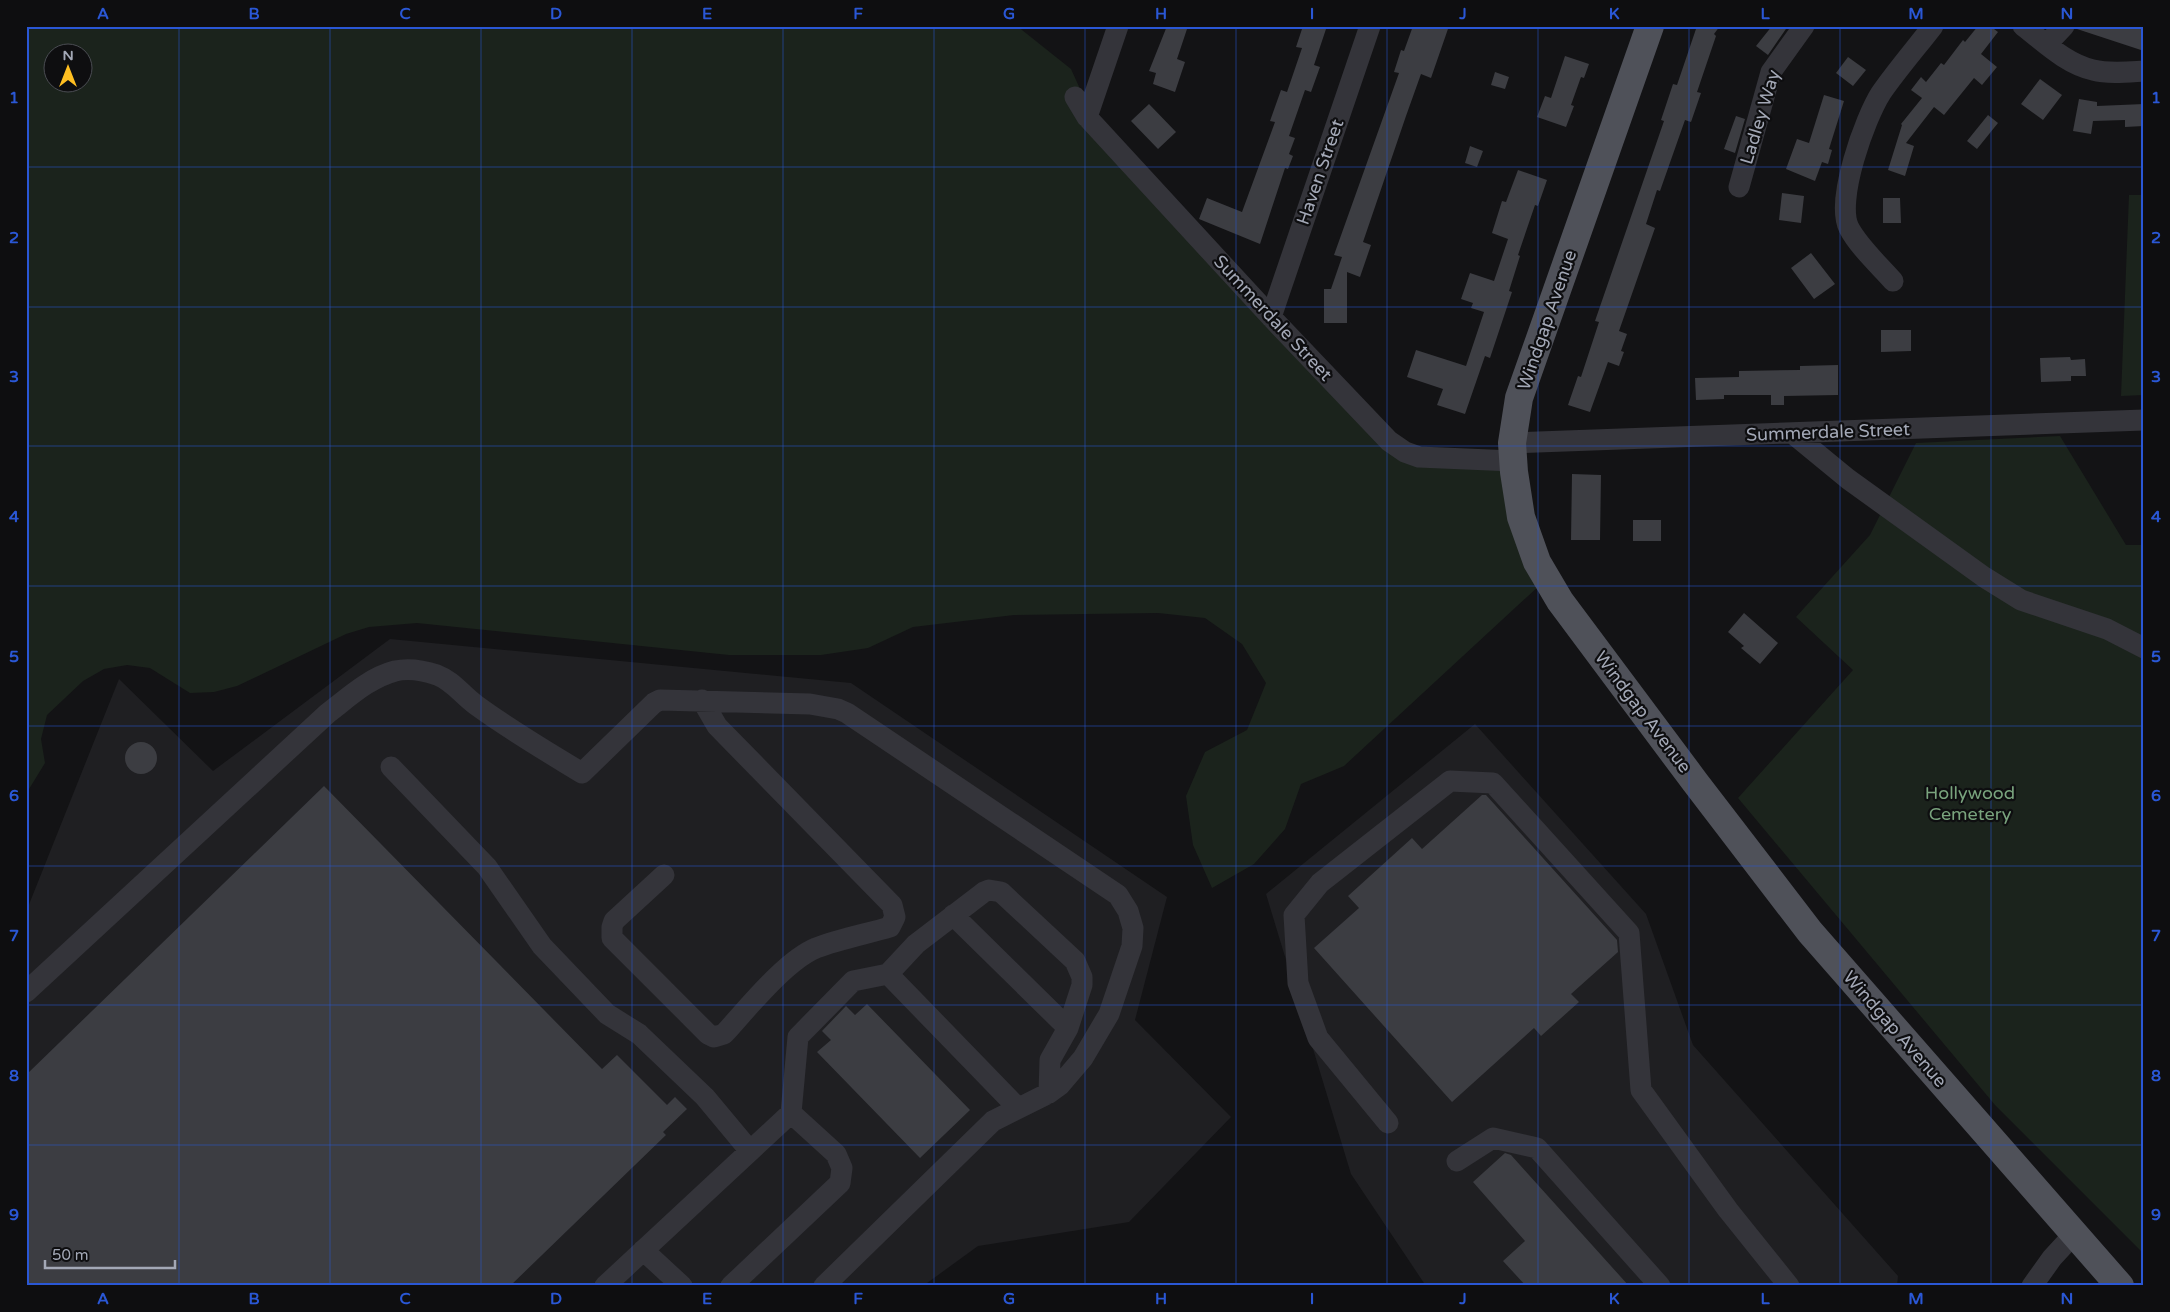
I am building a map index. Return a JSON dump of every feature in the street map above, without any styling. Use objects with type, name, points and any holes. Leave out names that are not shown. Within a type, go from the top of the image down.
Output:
[{"type":"main road","name":"Windgap Avenue","points":[[1650,26],[1519,398],[1512,452],[1521,517],[1529,543],[1537,562],[1560,601],[1810,932],[2120,1286]]},
{"type":"street","points":[[1087,117],[1118,26]]},
{"type":"street","name":"Haven Street","points":[[1271,318],[1370,26]]},
{"type":"street","name":"Ladley Way","points":[[1738,187],[1771,72],[1804,26]]},
{"type":"street","points":[[1893,281],[1848,227],[1844,205],[1847,186],[1864,128],[1872,110],[1881,93],[1933,26]]},
{"type":"street","points":[[2023,26],[2062,56],[2093,70],[2144,71]]},
{"type":"street","points":[[2047,44],[2064,26]]},
{"type":"street","name":"Summerdale Street","points":[[1075,97],[1087,117],[1271,318],[1389,441],[1405,452],[1419,457],[1792,433],[2144,420]]},
{"type":"street","points":[[1792,433],[1848,479],[1984,577],[2021,600],[2108,629],[2144,648]]},
{"type":"street","points":[[26,992],[328,713],[375,678],[398,670],[417,670],[437,675],[452,683],[474,704],[582,774],[657,701],[702,700],[810,704],[827,706],[847,712],[1118,895],[1128,910],[1133,928],[1132,946],[1110,1014],[1083,1058],[1060,1085],[1049,1093],[1017,1107],[993,1121],[824,1286]]},
{"type":"street","points":[[664,875],[614,921],[612,938],[714,1037],[724,1034],[771,984],[800,957],[816,948],[890,928],[895,917],[892,905],[717,726],[702,700]]},
{"type":"street","points":[[391,767],[487,866],[542,946],[607,1014],[639,1034],[705,1097],[750,1151]]},
{"type":"street","points":[[1388,1123],[1318,1038],[1298,983],[1294,915],[1320,883],[1450,781],[1493,783],[1629,933],[1641,1090],[1728,1210],[1789,1286]]},
{"type":"street","points":[[605,1286],[791,1113],[798,1037],[853,981],[888,974],[916,944],[954,914],[989,890],[1001,892],[1075,961],[1082,977],[1082,986],[1068,1028],[1050,1060],[1049,1093]]},
{"type":"street","points":[[954,914],[1068,1028]]},
{"type":"street","points":[[888,974],[1017,1107]]},
{"type":"street","points":[[731,1286],[840,1183],[842,1168],[836,1154],[791,1113]]},
{"type":"street","points":[[1457,1161],[1493,1138],[1537,1148],[1660,1286]]},
{"type":"street","points":[[2032,1286],[2052,1258],[2075,1234]]},
{"type":"street","points":[[643,1250],[682,1286]]},
{"type":"shaded area","points":[[390,639],[851,683],[1167,897],[1135,1020],[1231,1117],[1129,1222],[978,1246],[923,1286],[26,1286],[26,912],[119,679],[213,771]]},
{"type":"shaded area","points":[[1475,724],[1646,914],[1693,1045],[1898,1276],[1897,1286],[1426,1286],[1351,1174],[1266,894]]},
{"type":"green space","points":[[26,26],[1017,26],[1071,69],[1081,91],[1078,115],[1383,442],[1507,467],[1541,584],[1344,766],[1301,784],[1285,829],[1254,864],[1212,888],[1193,845],[1186,796],[1205,752],[1247,730],[1266,683],[1242,644],[1205,618],[1158,613],[1014,615],[913,627],[868,648],[821,655],[729,655],[417,623],[369,627],[346,634],[237,686],[214,692],[190,693],[150,668],[127,665],[104,669],[83,681],[47,715],[41,739],[45,763],[26,794]]},
{"type":"green space","points":[[2129,195],[2144,195],[2144,395],[2121,396]]},
{"type":"green space","name":"Hollywood Cemetery","points":[[2060,436],[2126,545],[2144,545],[2144,1254],[1995,1105],[1738,798],[1853,670],[1796,617],[1870,535],[1916,443]]},
{"type":"building","points":[[1167,26],[1188,26],[1177,59],[1185,62],[1175,92],[1153,84],[1156,73],[1149,71]]},
{"type":"building","points":[[1303,26],[1327,26],[1314,65],[1320,67],[1311,92],[1305,90],[1289,136],[1295,138],[1289,154],[1293,156],[1288,169],[1285,168],[1260,244],[1199,219],[1207,198],[1242,212],[1275,122],[1270,121],[1281,90],[1287,92],[1302,48],[1296,47]]},
{"type":"building","points":[[1413,26],[1449,26],[1431,78],[1421,74],[1406,116],[1363,242],[1371,245],[1360,277],[1347,272],[1347,323],[1324,323],[1324,289],[1331,289],[1342,257],[1334,255],[1399,73],[1394,72],[1401,50],[1404,51]]},
{"type":"building","points":[[1697,26],[1720,26],[1714,34],[1716,36],[1697,92],[1701,93],[1691,122],[1685,120],[1660,191],[1657,190],[1646,224],[1655,228],[1619,331],[1627,334],[1621,351],[1624,352],[1619,366],[1608,362],[1590,412],[1568,405],[1578,376],[1581,377],[1599,322],[1595,321],[1664,121],[1661,120],[1673,84],[1677,85]]},
{"type":"building","points":[[1772,26],[1788,26],[1768,55],[1756,46]]},
{"type":"building","points":[[1978,26],[1990,26],[1998,32],[1981,54],[1997,67],[1982,85],[1974,78],[1944,115],[1934,107],[1906,143],[1914,146],[1905,176],[1888,170],[1901,124],[1922,98],[1911,90],[1921,77],[1926,82],[1941,63],[1944,65],[1963,40],[1965,42]]},
{"type":"building","points":[[2077,26],[2144,26],[2144,51],[2077,29]]},
{"type":"building","points":[[1565,56],[1589,64],[1584,78],[1581,77],[1571,105],[1574,106],[1566,127],[1537,117],[1545,96],[1551,98]]},
{"type":"building","points":[[1848,57],[1866,70],[1853,86],[1836,73]]},
{"type":"building","points":[[1495,72],[1509,77],[1505,89],[1491,85]]},
{"type":"building","points":[[2040,79],[2062,95],[2043,120],[2021,104]]},
{"type":"building","points":[[1824,95],[1844,101],[1829,149],[1832,150],[1828,164],[1822,162],[1815,181],[1786,169],[1797,139],[1809,143]]},
{"type":"building","points":[[2079,99],[2097,102],[2097,106],[2144,104],[2144,126],[2125,127],[2125,120],[2093,121],[2091,134],[2073,131]]},
{"type":"building","points":[[1149,104],[1176,132],[1158,149],[1131,121]]},
{"type":"building","points":[[1988,115],[1998,123],[1977,149],[1967,141]]},
{"type":"building","points":[[1736,116],[1745,119],[1735,153],[1724,149]]},
{"type":"building","points":[[1470,146],[1483,151],[1477,167],[1465,163]]},
{"type":"building","points":[[1518,170],[1547,180],[1538,206],[1535,205],[1518,255],[1520,256],[1509,291],[1512,292],[1490,358],[1485,356],[1465,414],[1437,405],[1443,389],[1407,377],[1416,350],[1466,366],[1484,312],[1471,308],[1473,303],[1461,299],[1470,273],[1494,281],[1508,239],[1492,233],[1502,201],[1506,202]]},
{"type":"building","points":[[1782,193],[1804,196],[1801,223],[1779,220]]},
{"type":"building","points":[[1883,198],[1900,198],[1901,223],[1883,223]]},
{"type":"building","points":[[1811,253],[1835,284],[1814,299],[1791,268]]},
{"type":"building","points":[[1881,330],[1911,330],[1911,351],[1881,352]]},
{"type":"building","points":[[2070,357],[2071,360],[2085,359],[2086,376],[2071,376],[2071,381],[2041,382],[2040,358]]},
{"type":"building","points":[[1838,365],[1838,395],[1784,396],[1784,405],[1771,405],[1771,395],[1724,395],[1724,399],[1696,400],[1695,378],[1739,377],[1739,371],[1800,370],[1800,366]]},
{"type":"building","points":[[1572,474],[1601,475],[1600,540],[1571,540]]},
{"type":"building","points":[[1633,520],[1661,520],[1661,541],[1633,541]]},
{"type":"building","points":[[1744,613],[1778,643],[1760,664],[1741,648],[1744,646],[1728,632]]},
{"type":"building","points":[[141,742],[147,743],[152,747],[156,752],[156,764],[152,769],[147,773],[141,774],[135,773],[130,769],[126,764],[125,758],[126,752],[130,747],[135,743]]},
{"type":"building","points":[[324,786],[602,1069],[617,1055],[667,1105],[675,1097],[687,1109],[663,1132],[666,1135],[510,1286],[26,1286],[26,1075]]},
{"type":"building","points":[[1482,795],[1486,795],[1617,940],[1618,952],[1571,994],[1579,1002],[1541,1036],[1534,1028],[1452,1102],[1314,948],[1359,908],[1348,896],[1412,838],[1422,849]]},
{"type":"building","points":[[867,1004],[970,1110],[920,1158],[817,1052],[831,1040],[822,1031],[846,1006],[855,1015]]},
{"type":"building","points":[[1505,1153],[1511,1155],[1629,1286],[1526,1286],[1503,1261],[1525,1241],[1473,1182]]}]
